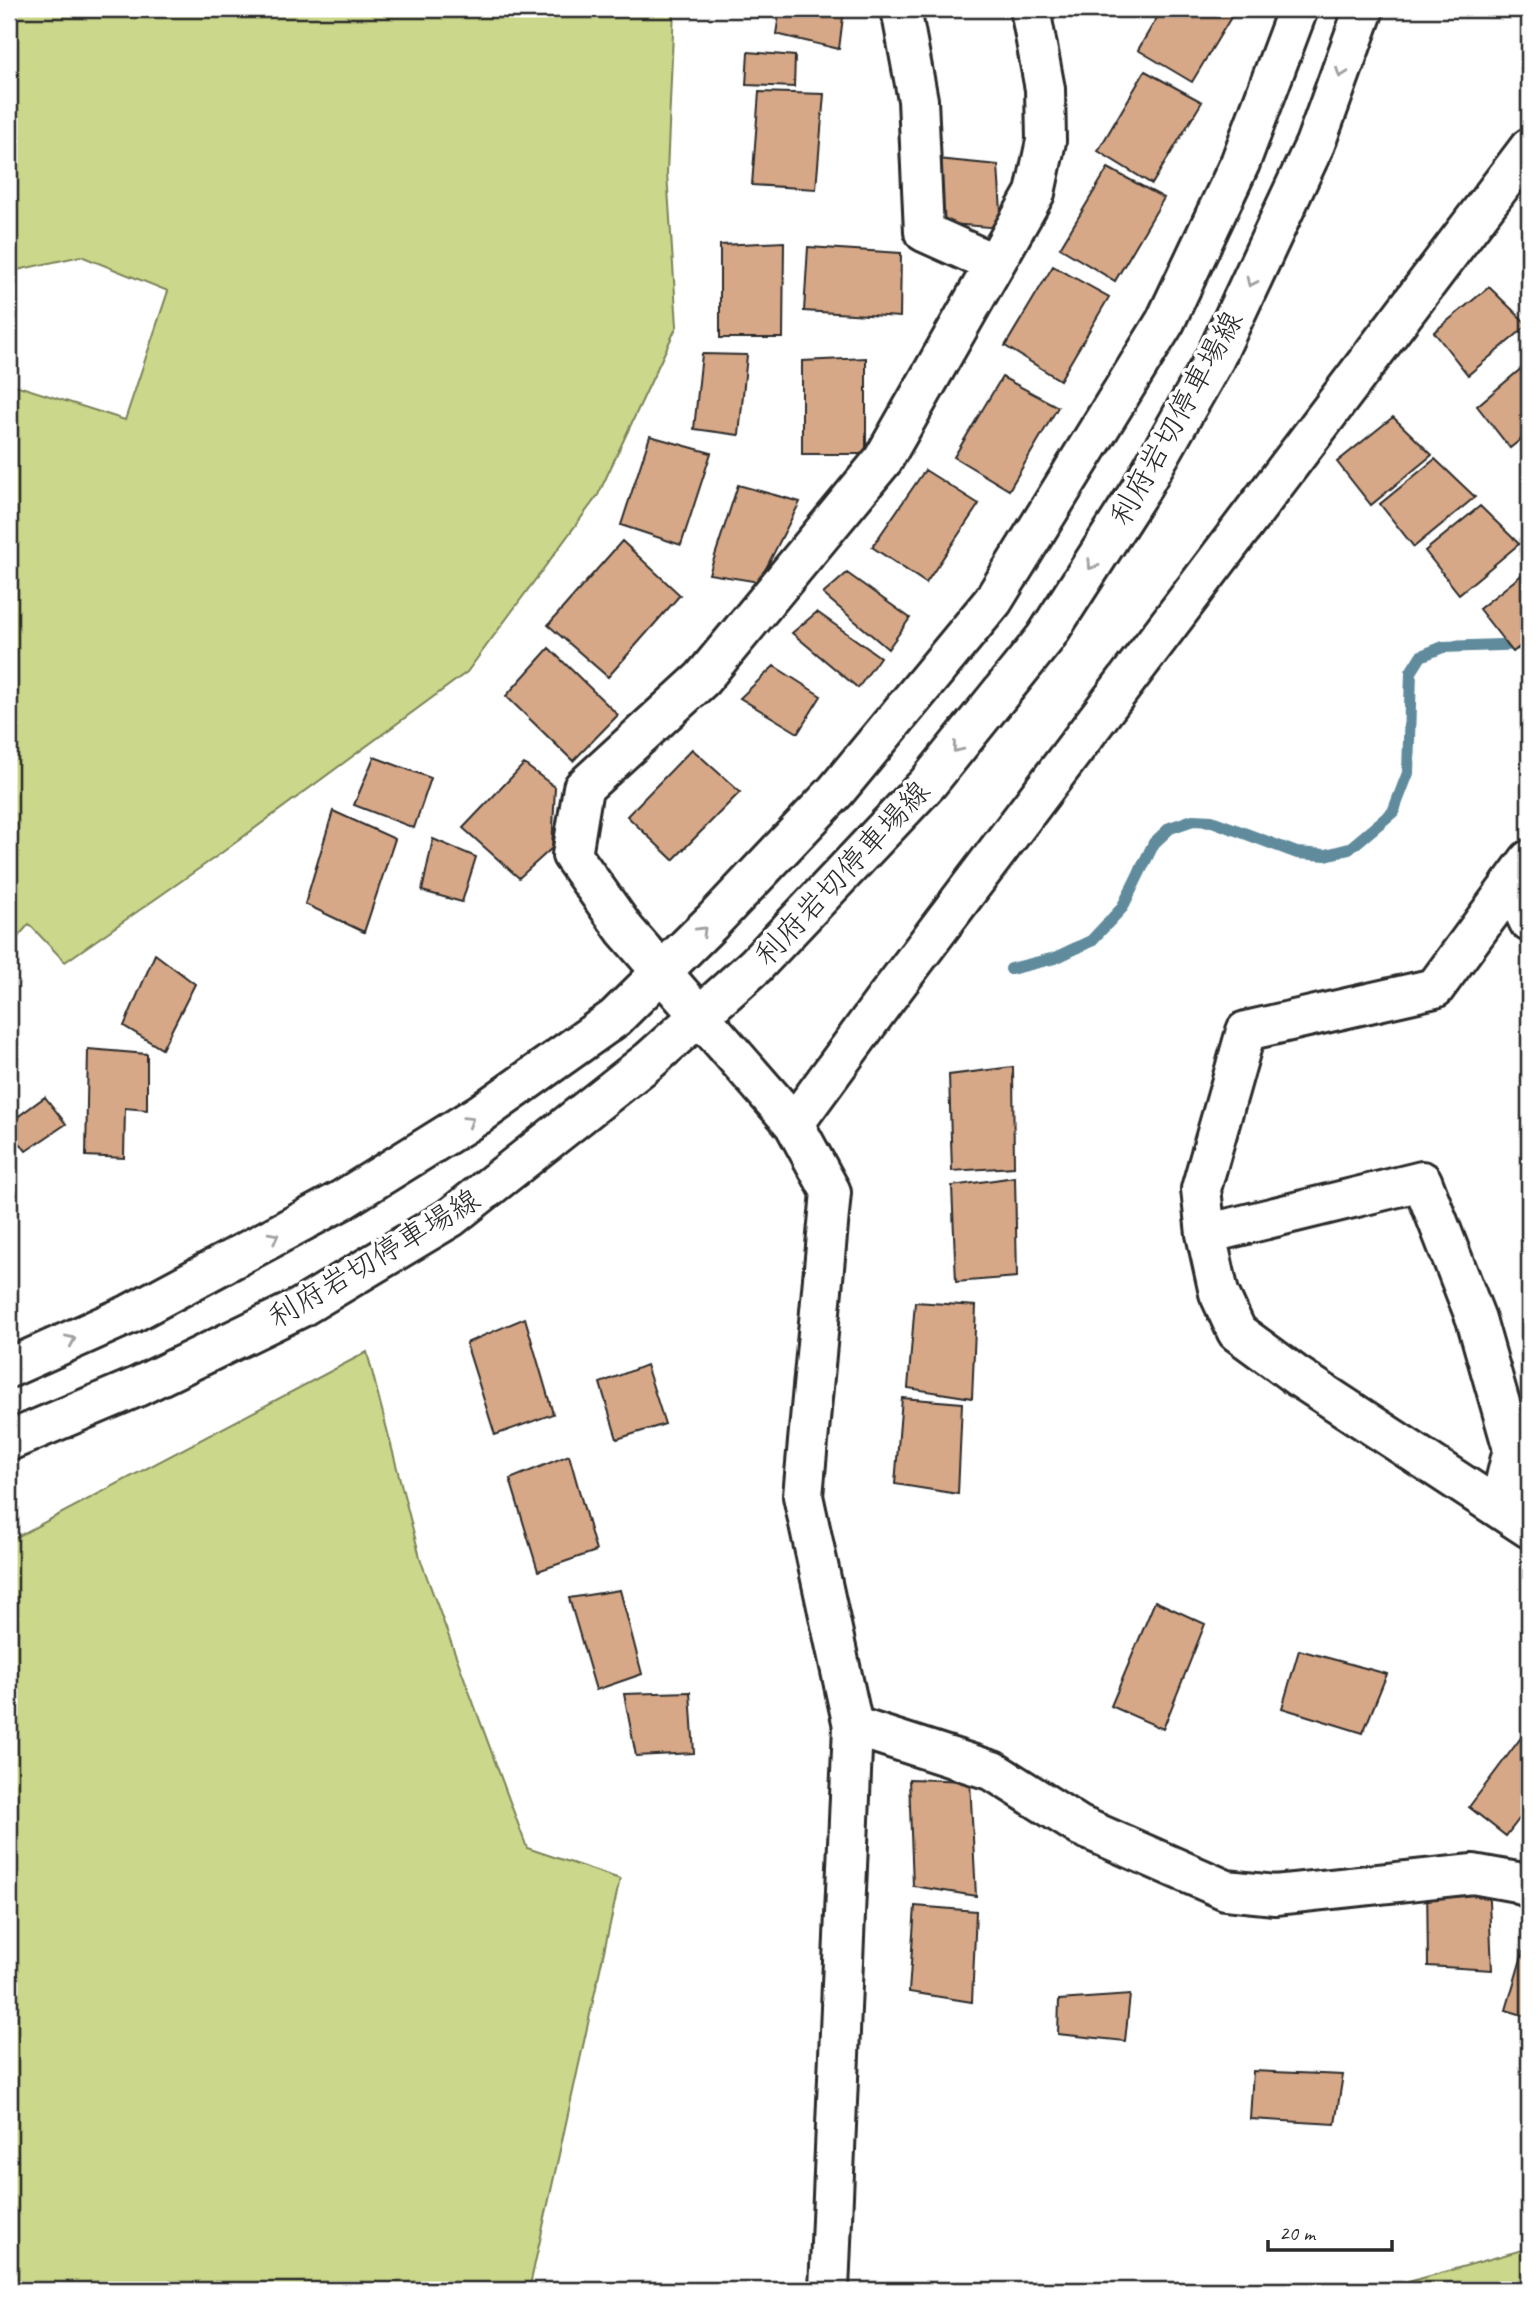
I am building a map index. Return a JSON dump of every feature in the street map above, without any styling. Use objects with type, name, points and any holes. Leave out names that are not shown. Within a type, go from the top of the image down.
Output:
[{"type":"street","points":[[901,9],[918,100],[924,232],[993,263]]},
{"type":"street","points":[[829,2290],[853,1726],[803,1496],[831,1192],[794,1124],[625,930],[572,855],[583,788],[702,680],[883,460],[1035,193],[1046,141],[1045,89],[1030,9]]},
{"type":"street","name":"利府岩切停車場線","points":[[9,1368],[130,1314],[342,1200],[480,1114],[615,1018],[836,792],[993,601],[1165,322],[1240,163],[1298,9]]},
{"type":"street","name":"利府岩切停車場線","points":[[9,1441],[137,1387],[300,1308],[450,1218],[650,1060],[755,966],[928,783],[1045,638],[1140,491],[1215,358],[1315,144],[1364,9]]},
{"type":"street","points":[[794,1124],[895,986],[1529,148]]},
{"type":"street","points":[[1520,872],[1529,922]]},
{"type":"street","points":[[1514,1518],[1297,1376],[1237,1332],[1219,1293],[1206,1234],[1201,1189],[1246,1031],[1435,988],[1520,872]]},
{"type":"street","points":[[1206,1234],[1422,1181],[1476,1320],[1513,1449],[1514,1518]]},
{"type":"street","points":[[853,1726],[993,1771],[1080,1826],[1226,1890],[1275,1895],[1473,1874],[1517,1882],[1529,1888]]},
{"type":"green space","points":[[9,9],[674,9],[667,173],[677,326],[598,495],[467,672],[220,854],[65,962],[29,924],[9,947],[9,383],[125,420],[168,291],[81,256],[17,270],[9,305]]},
{"type":"green space","points":[[367,1352],[421,1561],[527,1848],[620,1879],[529,2290],[9,2290],[9,1541]]},
{"type":"green space","points":[[1529,2248],[1529,2290],[1380,2290]]},
{"type":"building","points":[[780,9],[844,9],[839,49],[776,34]]},
{"type":"building","points":[[1162,9],[1236,9],[1192,82],[1138,50]]},
{"type":"building","points":[[748,52],[795,56],[794,87],[746,85]]},
{"type":"building","points":[[1145,71],[1202,102],[1152,184],[1098,151]]},
{"type":"building","points":[[759,92],[824,94],[816,189],[752,185]]},
{"type":"building","points":[[937,159],[998,165],[1002,228],[938,223]]},
{"type":"building","points":[[1108,168],[1164,198],[1115,281],[1060,248]]},
{"type":"building","points":[[784,242],[783,338],[720,338],[720,245]]},
{"type":"building","points":[[808,247],[901,253],[900,317],[804,311]]},
{"type":"building","points":[[1053,266],[1109,297],[1060,380],[1005,346]]},
{"type":"building","points":[[1489,287],[1528,325],[1468,375],[1434,332]]},
{"type":"building","points":[[702,354],[747,355],[739,435],[694,429]]},
{"type":"building","points":[[866,358],[866,454],[802,454],[802,361]]},
{"type":"building","points":[[1529,362],[1529,433],[1510,448],[1477,406]]},
{"type":"building","points":[[1002,377],[1058,407],[1009,490],[954,457]]},
{"type":"building","points":[[1393,417],[1432,455],[1371,505],[1337,462]]},
{"type":"building","points":[[650,436],[711,453],[681,545],[621,525]]},
{"type":"building","points":[[1435,459],[1475,497],[1414,547],[1380,504]]},
{"type":"building","points":[[925,470],[979,504],[926,583],[872,547]]},
{"type":"building","points":[[738,485],[800,502],[759,582],[709,574]]},
{"type":"building","points":[[1480,506],[1519,544],[1459,594],[1425,551]]},
{"type":"building","points":[[622,541],[680,595],[608,677],[548,625]]},
{"type":"building","points":[[1529,569],[1529,639],[1513,652],[1479,609]]},
{"type":"building","points":[[847,573],[910,618],[888,649],[823,594]]},
{"type":"building","points":[[817,612],[880,657],[858,688],[792,633]]},
{"type":"building","points":[[549,648],[618,715],[573,761],[506,696]]},
{"type":"building","points":[[774,666],[821,696],[798,733],[740,698]]},
{"type":"building","points":[[692,749],[740,792],[673,860],[627,816]]},
{"type":"building","points":[[374,757],[431,778],[414,828],[354,805]]},
{"type":"building","points":[[524,764],[555,787],[552,848],[519,878],[463,828]]},
{"type":"building","points":[[333,811],[395,839],[364,932],[305,904]]},
{"type":"building","points":[[433,839],[476,857],[462,902],[422,891]]},
{"type":"building","points":[[155,954],[195,984],[162,1049],[124,1026]]},
{"type":"building","points":[[88,1049],[147,1054],[147,1110],[125,1108],[124,1158],[86,1156]]},
{"type":"building","points":[[1013,1067],[1014,1167],[952,1171],[949,1075]]},
{"type":"building","points":[[45,1097],[66,1124],[26,1151],[9,1130],[9,1123]]},
{"type":"building","points":[[1015,1177],[1017,1277],[956,1282],[952,1186]]},
{"type":"building","points":[[915,1302],[976,1306],[972,1398],[908,1388]]},
{"type":"building","points":[[525,1318],[553,1414],[495,1435],[466,1343]]},
{"type":"building","points":[[646,1365],[665,1424],[617,1439],[600,1383]]},
{"type":"building","points":[[902,1398],[962,1403],[958,1494],[895,1484]]},
{"type":"building","points":[[569,1455],[596,1551],[538,1571],[510,1479]]},
{"type":"building","points":[[620,1590],[642,1674],[596,1690],[569,1598]]},
{"type":"building","points":[[1155,1601],[1205,1624],[1163,1729],[1111,1706]]},
{"type":"building","points":[[1299,1650],[1387,1674],[1363,1733],[1282,1708]]},
{"type":"building","points":[[690,1692],[694,1753],[636,1756],[624,1694]]},
{"type":"building","points":[[1523,1735],[1529,1741],[1529,1806],[1506,1836],[1469,1807]]},
{"type":"building","points":[[909,1779],[970,1781],[976,1896],[913,1886]]},
{"type":"building","points":[[1488,1878],[1492,1970],[1428,1966],[1427,1880]]},
{"type":"building","points":[[915,1906],[976,1911],[972,2002],[909,1992]]},
{"type":"building","points":[[1523,1952],[1529,1954],[1529,2017],[1506,2010]]},
{"type":"building","points":[[1130,1995],[1125,2041],[1058,2034],[1059,2000]]},
{"type":"building","points":[[1253,2071],[1343,2075],[1335,2124],[1250,2119]]},
{"type":"waterway","points":[[1011,969],[1055,958],[1091,941],[1122,908],[1154,843],[1170,828],[1193,820],[1212,821],[1297,853],[1326,855],[1349,849],[1393,812],[1408,773],[1411,672],[1421,656],[1443,647],[1529,644]]}]
